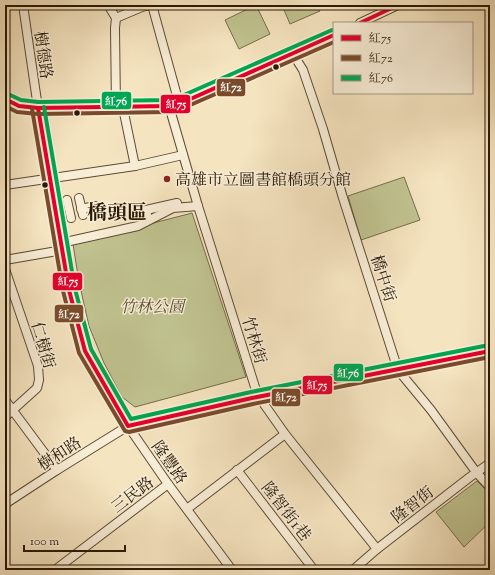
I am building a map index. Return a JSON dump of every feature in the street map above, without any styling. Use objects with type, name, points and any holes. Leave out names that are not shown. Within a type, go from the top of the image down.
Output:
[{"type":"street","name":"樹德路","points":[[23,5],[38,108]]},
{"type":"street","points":[[108,5],[116,18],[115,28],[120,108],[136,166]]},
{"type":"street","points":[[116,18],[142,7],[151,5],[179,103]]},
{"type":"street","points":[[362,22],[398,5]]},
{"type":"street","points":[[5,99],[19,106],[38,108],[120,108],[169,106],[221,86],[333,35]]},
{"type":"street","name":"橋中街","points":[[293,54],[303,70],[323,129],[343,198],[398,370],[431,410],[476,472],[490,487]]},
{"type":"street","name":"竹林街","points":[[169,106],[252,380],[259,397],[285,434],[377,549]]},
{"type":"street","name":"隆豐路","points":[[38,108],[69,290],[84,350],[128,426],[168,484],[232,570]]},
{"type":"street","points":[[5,185],[136,166],[183,155]]},
{"type":"street","points":[[79,198],[82,212],[95,206]]},
{"type":"street","points":[[67,200],[71,218]]},
{"type":"street","points":[[148,219],[146,210],[198,204]]},
{"type":"street","points":[[5,260],[62,247],[138,226],[173,206]]},
{"type":"street","name":"仁樹街","points":[[5,269],[38,366],[39,380],[37,388],[5,417]]},
{"type":"street","name":"樹和路","points":[[5,504],[128,426],[259,397],[490,351]]},
{"type":"street","points":[[5,400],[57,470]]},
{"type":"street","points":[[187,509],[285,434]]},
{"type":"street","name":"隆智街","points":[[353,570],[377,549],[476,472],[490,463]]},
{"type":"street","name":"隆智街1巷","points":[[237,470],[314,570]]},
{"type":"street","name":"三民路","points":[[55,570],[168,484]]},
{"type":"green space","points":[[256,5],[270,34],[239,49],[225,20]]},
{"type":"green space","points":[[282,5],[317,5],[320,11],[290,24]]},
{"type":"green space","points":[[404,177],[420,220],[361,240],[348,196]]},
{"type":"green space","name":"竹林公園","points":[[192,213],[246,377],[135,407],[122,397],[104,363],[89,326],[79,282],[73,244]]},
{"type":"green space","points":[[477,481],[490,494],[490,522],[464,547],[436,512]]},
{"type":"transit line","name":"紅75","points":[[362,22],[398,5]]},
{"type":"transit line","name":"紅76","points":[[8,94],[21,100],[38,102],[168,100],[184,95],[332,30]]},
{"type":"transit line","name":"紅75","points":[[5,99],[19,106],[38,108],[169,106],[186,101],[333,35]]},
{"type":"transit line","name":"紅72","points":[[5,106],[17,112],[38,114],[170,112],[188,106],[333,42]]},
{"type":"transit line","name":"紅76","points":[[44,107],[75,289],[91,349],[131,419],[251,392],[489,345]]},
{"type":"transit line","name":"紅75","points":[[38,108],[69,290],[85,351],[128,426],[252,398],[490,351]]},
{"type":"transit line","name":"紅72","points":[[32,109],[63,291],[79,353],[125,431],[129,432],[253,404],[490,357]]},
{"type":"place","name":"高雄市立圖書館橋頭分館","points":[[167,179]]},
{"type":"district","name":"橋頭區","points":[[117,212]]}]
